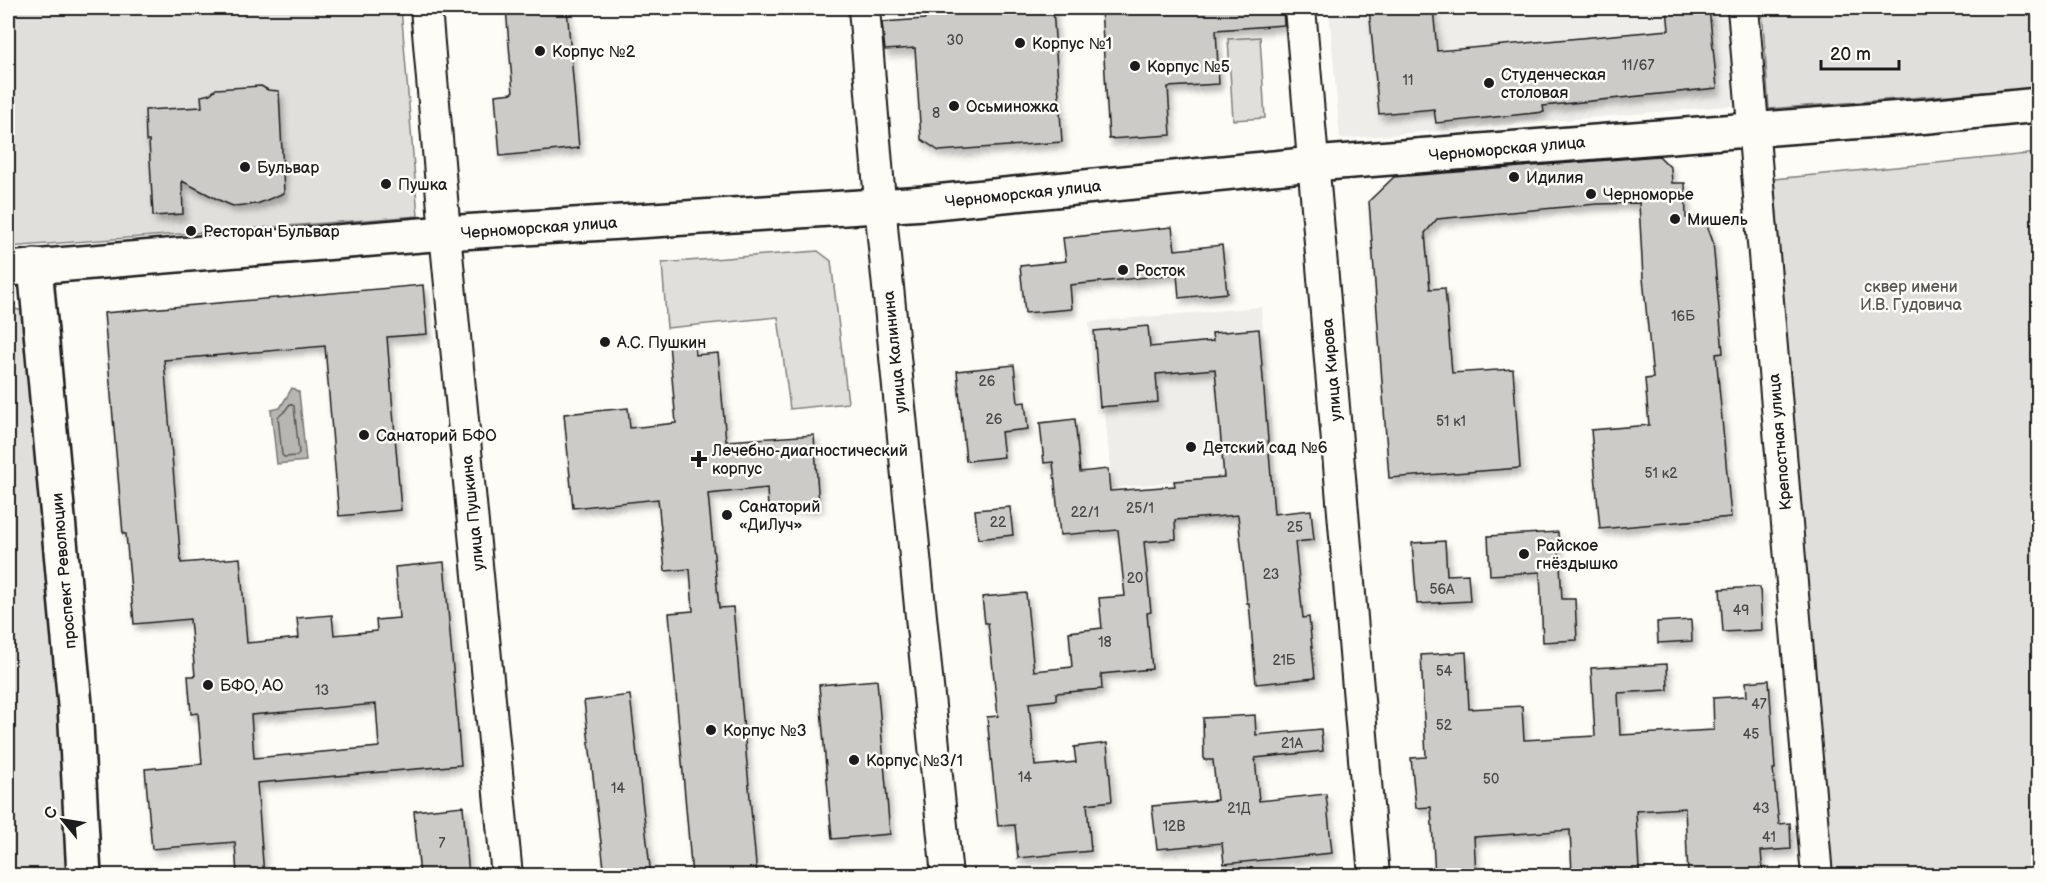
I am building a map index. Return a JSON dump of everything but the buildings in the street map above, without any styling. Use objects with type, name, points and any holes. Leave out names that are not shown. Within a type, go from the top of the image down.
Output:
[{"type":"street","name":"улица Пушкина","points":[[426,8],[445,233],[507,876]]},
{"type":"street","name":"улица Калинина","points":[[864,8],[880,205],[947,876]]},
{"type":"street","name":"улица Кирова","points":[[1300,8],[1374,876]]},
{"type":"street","name":"Крепостная улица","points":[[1743,8],[1817,876]]},
{"type":"street","name":"Черноморская улица","points":[[21,267],[445,233],[937,201],[1313,164],[1929,116],[2038,105]]},
{"type":"street","name":"проспект Революции","points":[[21,267],[75,705],[84,876]]},
{"type":"shaded area","points":[[1329,8],[1731,8],[1739,105],[1340,139]]},
{"type":"shaded area","name":"Детский сад №6","points":[[1261,307],[1279,514],[1175,524],[1172,482],[1112,488],[1105,412],[1096,413],[1089,322]]},
{"type":"green space","points":[[8,8],[401,8],[418,216],[8,247]]},
{"type":"green space","points":[[1762,8],[2034,8],[2038,88],[1769,109]]},
{"type":"green space","points":[[1260,37],[1265,118],[1233,120],[1228,39]]},
{"type":"green space","name":"сквер имени И.В. Гудовича","points":[[2038,153],[2038,875],[1830,875],[1774,179]]},
{"type":"green space","points":[[818,251],[831,261],[848,403],[790,409],[778,317],[667,328],[662,263]]},
{"type":"green space","points":[[8,307],[22,311],[32,325],[73,875],[8,875]]},
{"type":"water","points":[[292,388],[299,392],[306,461],[277,464],[271,410],[280,408]]},
{"type":"place","name":"Корпус №1","points":[[1020,43]]},
{"type":"place","name":"Корпус №2","points":[[540,51]]},
{"type":"place","name":"Корпус №5","points":[[1135,66]]},
{"type":"place","name":"Студенческая столовая","points":[[1489,83]]},
{"type":"place","name":"Осьминожка","points":[[954,106]]},
{"type":"place","name":"Бульвар","points":[[245,167]]},
{"type":"place","name":"Идилия","points":[[1514,177]]},
{"type":"place","name":"Пушка","points":[[386,184]]},
{"type":"place","name":"Черноморье","points":[[1591,194]]},
{"type":"place","name":"Мишель","points":[[1675,219]]},
{"type":"place","name":"Ресторан Бульвар","points":[[191,231]]},
{"type":"place","name":"Росток","points":[[1123,270]]},
{"type":"place","name":"А.С. Пушкин","points":[[605,342]]},
{"type":"place","name":"Санаторий БФО","points":[[364,435]]},
{"type":"place","name":"Детский сад №6","points":[[1191,447]]},
{"type":"place","name":"Лечебно-диагностический корпус","points":[[699,459]]},
{"type":"place","name":"Санаторий «ДиЛуч»","points":[[727,515]]},
{"type":"place","name":"Райское гнёздышко","points":[[1524,554]]},
{"type":"place","name":"БФО, АО","points":[[208,685]]},
{"type":"place","name":"Корпус №3","points":[[711,730]]},
{"type":"place","name":"Корпус №3/1","points":[[854,760]]}]
